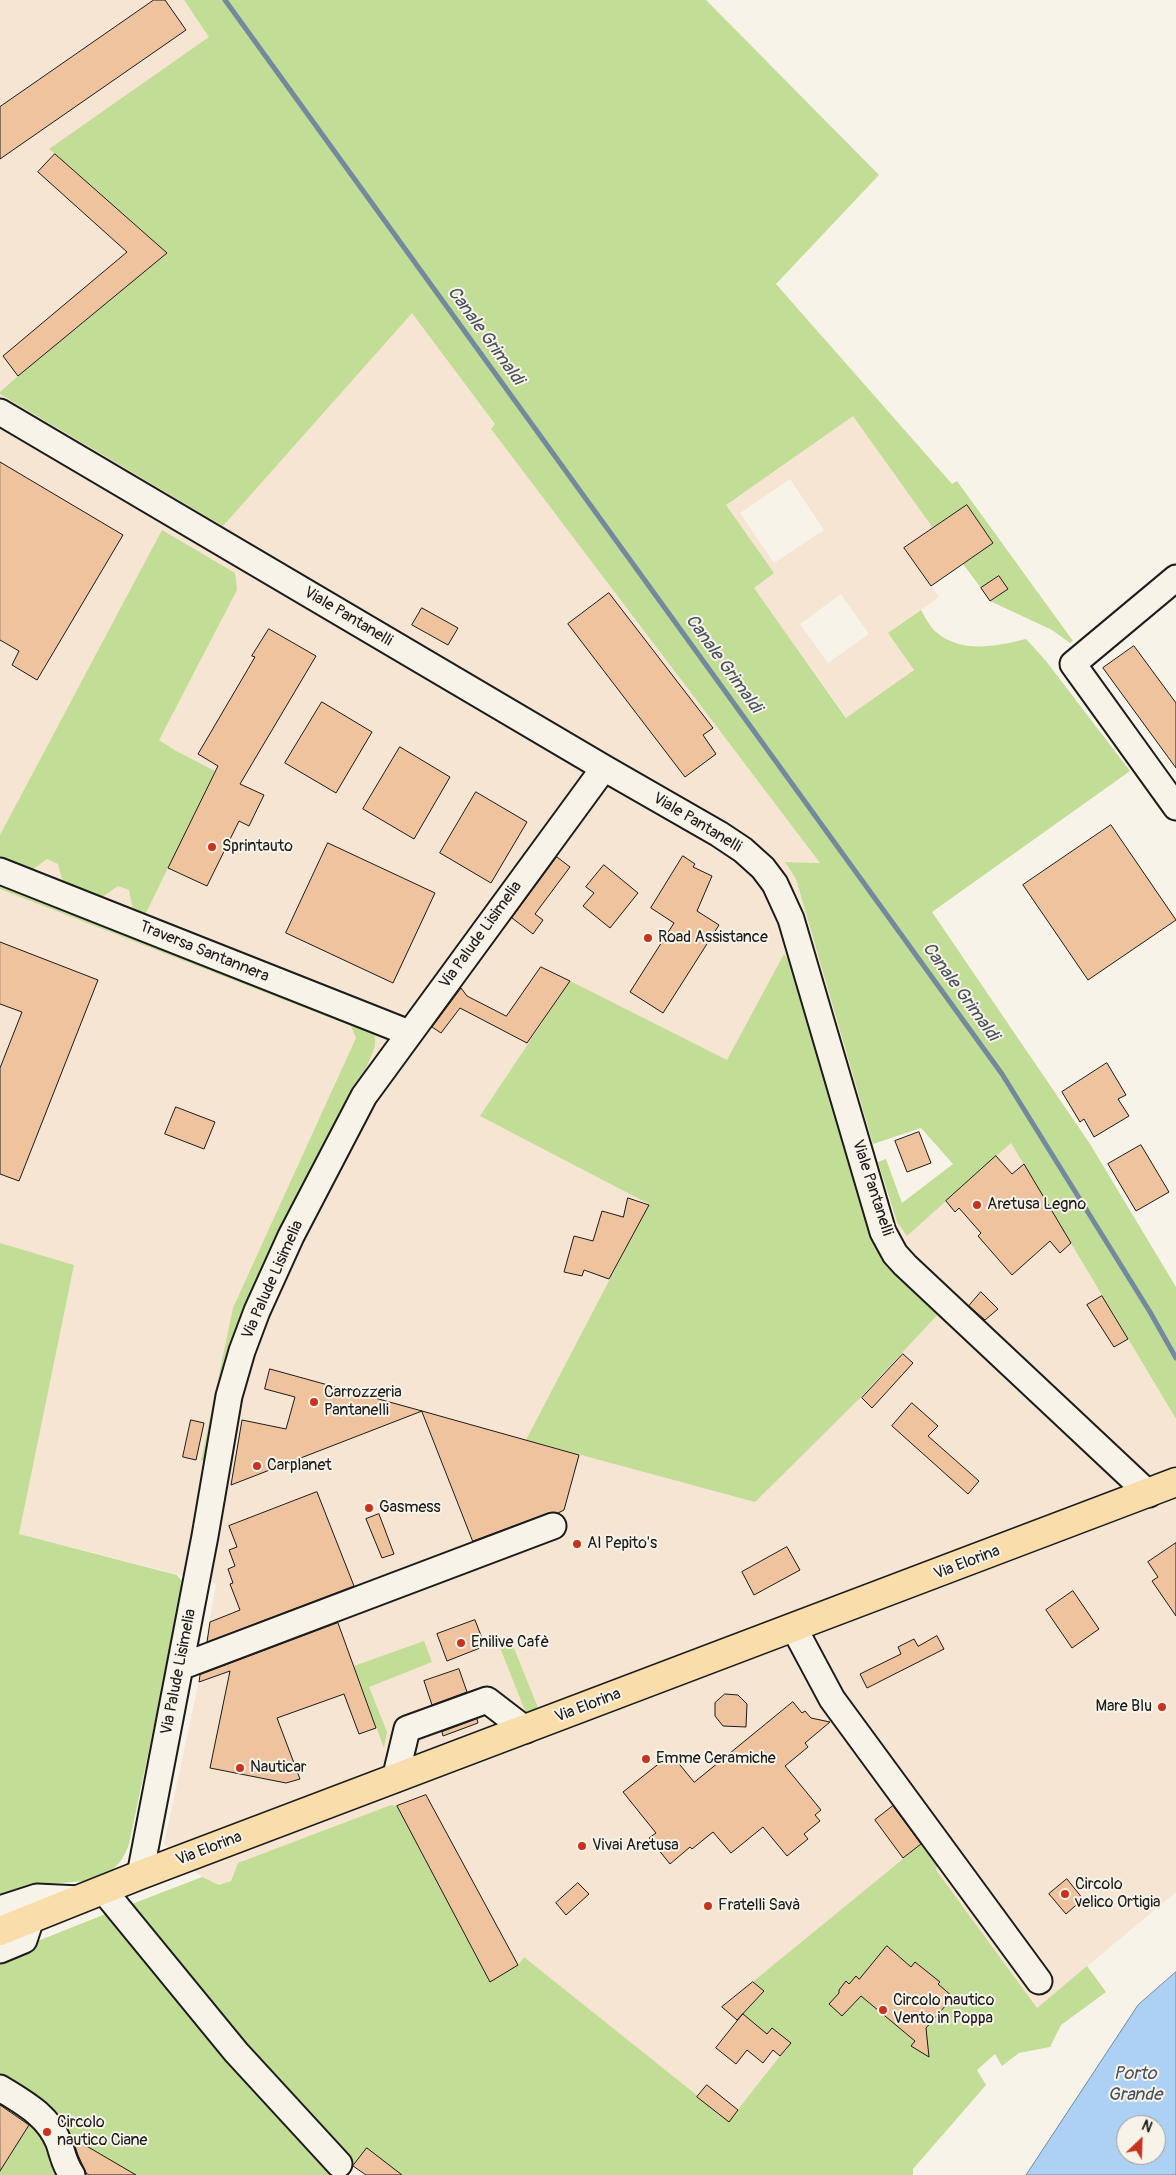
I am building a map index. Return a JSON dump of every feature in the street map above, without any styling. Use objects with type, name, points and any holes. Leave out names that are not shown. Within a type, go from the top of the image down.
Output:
[{"type":"main road","name":"Via Elorina","points":[[0,1931],[140,1875],[1149,1494],[1176,1482]]},
{"type":"street","name":"Viale Pantanelli","points":[[0,412],[719,834],[743,850],[763,868],[775,884],[791,919],[883,1232],[895,1254],[1149,1494]]},
{"type":"street","points":[[1176,578],[1073,664],[1176,807]]},
{"type":"street","name":"Via Palude Lisimelia","points":[[140,1875],[229,1396],[242,1351],[291,1236],[359,1104],[604,768]]},
{"type":"street","name":"Traversa Santannera","points":[[0,871],[409,1033]]},
{"type":"street","points":[[180,1667],[553,1526]]},
{"type":"street","points":[[794,1628],[832,1699],[1039,1981]]},
{"type":"street","points":[[395,1779],[407,1729],[487,1700],[526,1730]]},
{"type":"street","points":[[0,1909],[37,1897],[93,1895],[339,2164]]},
{"type":"street","points":[[0,1950],[24,1940],[31,1919]]},
{"type":"street","points":[[0,2088],[37,2111],[59,2144],[61,2157],[72,2175]]},
{"type":"shaded area","points":[[0,0],[184,0],[496,425],[491,429],[820,863],[785,862],[796,879],[897,1222],[907,1236],[1011,1143],[1176,1419],[1176,1892],[1037,2008],[738,2111],[729,2122],[524,1957],[518,1965],[490,1982],[238,1863],[231,1881],[219,1885],[202,1877],[164,1844],[201,1671],[216,1584],[19,1534],[74,1265],[0,1243]]},
{"type":"shaded area","points":[[853,415],[933,528],[904,549],[939,597],[888,633],[914,670],[847,718],[753,587],[773,573],[725,505]],"holes":[[[790,479],[824,530],[774,563],[740,513]],[[841,594],[869,634],[828,663],[800,624]]]},
{"type":"green space","points":[[184,0],[706,0],[879,175],[776,284],[952,484],[957,481],[1073,641],[1070,643],[1052,630],[990,601],[1008,589],[999,576],[981,588],[963,564],[993,543],[967,505],[933,528],[853,416],[726,505],[774,573],[754,588],[846,718],[914,670],[888,633],[921,610],[936,632],[946,639],[957,643],[968,646],[992,646],[1026,639],[1046,661],[1130,771],[932,912],[1090,1144],[1176,1287],[1176,1419],[1011,1143],[907,1236],[897,1222],[878,1162],[886,1159],[902,1203],[953,1164],[921,1128],[873,1144],[796,879],[785,862],[820,863],[491,429],[495,424],[412,313],[223,526],[0,394],[18,376],[167,253],[49,149],[209,37]]},
{"type":"green space","points":[[162,530],[235,573],[237,590],[159,740],[215,771],[145,915],[133,910],[129,890],[118,886],[102,897],[63,882],[58,864],[47,859],[32,870],[0,858],[0,835]]},
{"type":"green space","points":[[0,881],[369,1027],[375,1036],[375,1046],[211,1457],[201,1461],[233,1308],[356,1038],[351,1026],[0,889]]},
{"type":"green space","points":[[784,954],[795,969],[868,1225],[897,1273],[938,1314],[859,1399],[755,1502],[526,1440],[649,1204],[480,1116],[570,981],[727,1060]]},
{"type":"green space","points":[[0,1243],[74,1265],[19,1534],[177,1575],[184,1584],[129,1844],[122,1859],[103,1876],[92,1880],[37,1885],[0,1898]]},
{"type":"green space","points":[[509,1636],[538,1708],[526,1713],[497,1640]]},
{"type":"green space","points":[[424,1641],[432,1662],[369,1687],[387,1732],[384,1748],[354,1666]]},
{"type":"green space","points":[[391,1805],[397,1806],[490,1982],[518,1965],[524,1957],[729,2121],[780,2056],[722,2007],[925,1841],[938,1857],[936,1870],[1037,2008],[1087,1966],[1106,1992],[1061,2025],[1050,2047],[1019,2053],[1002,2066],[995,2054],[977,2070],[986,2085],[913,2169],[913,2175],[402,2175],[353,2166],[340,2144],[307,2118],[124,1907],[202,1877],[219,1885],[231,1881],[238,1863]]},
{"type":"green space","points":[[113,1911],[337,2175],[0,2175],[0,2171],[30,2123],[0,2081],[0,1956]]},
{"type":"water","name":"Porto Grande","points":[[1176,1972],[1176,2175],[1026,2175],[1138,2005]]},
{"type":"building","points":[[154,0],[165,0],[186,30],[0,159],[0,107]]},
{"type":"building","points":[[55,154],[167,253],[18,376],[3,356],[127,252],[38,172]]},
{"type":"building","points":[[0,462],[123,535],[37,680],[12,665],[19,651],[0,640]]},
{"type":"building","points":[[967,505],[993,543],[931,586],[904,548]]},
{"type":"building","points":[[999,576],[1008,589],[990,601],[981,588]]},
{"type":"building","points":[[609,593],[713,728],[703,735],[716,754],[685,777],[568,624]]},
{"type":"building","points":[[422,608],[458,628],[448,645],[412,625]]},
{"type":"building","points":[[269,629],[316,656],[240,784],[264,795],[249,826],[239,821],[207,886],[168,868],[218,766],[198,754],[255,657],[252,656]]},
{"type":"building","points":[[1134,646],[1176,703],[1176,768],[1103,668]]},
{"type":"building","points":[[322,702],[372,732],[336,793],[285,763]]},
{"type":"building","points":[[400,747],[450,777],[414,839],[363,809]]},
{"type":"building","points":[[476,792],[527,822],[491,883],[440,853]]},
{"type":"building","points":[[1111,825],[1176,920],[1088,980],[1023,885]]},
{"type":"building","points":[[328,843],[435,893],[393,983],[286,933]]},
{"type":"building","points":[[683,856],[695,864],[693,867],[712,876],[697,911],[719,925],[663,1013],[630,992],[674,923],[651,908]]},
{"type":"building","points":[[557,857],[570,867],[535,914],[543,920],[533,934],[512,918]]},
{"type":"building","points":[[604,865],[638,893],[610,928],[583,906],[594,893],[586,887]]},
{"type":"building","points":[[0,942],[98,980],[19,1181],[0,1174],[0,1068],[22,1012],[0,1004]]},
{"type":"building","points":[[541,967],[570,981],[527,1043],[460,1008],[441,1033],[432,1027],[461,988],[467,996],[506,1016]]},
{"type":"building","points":[[1107,1063],[1126,1095],[1118,1099],[1129,1116],[1094,1137],[1084,1119],[1080,1122],[1062,1092]]},
{"type":"building","points":[[176,1107],[215,1122],[204,1149],[165,1134]]},
{"type":"building","points":[[919,1132],[931,1163],[907,1172],[895,1141]]},
{"type":"building","points":[[1141,1145],[1169,1192],[1136,1211],[1108,1164]]},
{"type":"building","points":[[996,1156],[1012,1174],[1024,1164],[1071,1243],[1060,1253],[1050,1241],[1012,1275],[978,1236],[981,1233],[959,1208],[955,1212],[946,1201]]},
{"type":"building","points":[[628,1198],[649,1205],[609,1279],[584,1270],[582,1276],[564,1272],[574,1236],[593,1241],[602,1211],[623,1217]]},
{"type":"building","points":[[981,1292],[998,1309],[985,1320],[969,1306]]},
{"type":"building","points":[[1102,1296],[1128,1339],[1114,1347],[1087,1305]]},
{"type":"building","points":[[903,1354],[913,1363],[872,1408],[862,1398]]},
{"type":"building","points":[[270,1369],[422,1411],[231,1485],[242,1420],[286,1429],[295,1397],[265,1389]]},
{"type":"building","points":[[912,1403],[938,1426],[928,1436],[979,1481],[968,1494],[892,1426]]},
{"type":"building","points":[[422,1411],[579,1455],[564,1510],[558,1513],[548,1513],[473,1541]]},
{"type":"building","points":[[191,1420],[204,1423],[196,1460],[183,1457]]},
{"type":"building","points":[[317,1492],[354,1586],[207,1642],[210,1622],[240,1610],[230,1584],[233,1583],[228,1569],[235,1566],[229,1550],[237,1547],[229,1526]]},
{"type":"building","points":[[379,1514],[394,1554],[382,1558],[366,1519]]},
{"type":"building","points":[[1176,1543],[1176,1616],[1152,1581],[1158,1577],[1148,1562]]},
{"type":"building","points":[[787,1547],[800,1570],[754,1595],[742,1572]]},
{"type":"building","points":[[1073,1591],[1099,1629],[1072,1648],[1046,1610]]},
{"type":"building","points":[[475,1620],[485,1646],[447,1661],[437,1634]]},
{"type":"building","points":[[338,1623],[376,1728],[359,1734],[344,1694],[277,1718],[300,1779],[286,1783],[210,1768],[230,1671],[199,1682],[200,1675]]},
{"type":"building","points":[[937,1636],[944,1649],[867,1688],[860,1674],[901,1654],[898,1647],[914,1639],[918,1646]]},
{"type":"building","points":[[459,1669],[467,1692],[432,1705],[424,1681]]},
{"type":"building","points":[[725,1694],[738,1695],[747,1704],[746,1727],[723,1726],[715,1716],[715,1703]]},
{"type":"building","points":[[793,1702],[802,1713],[805,1711],[811,1718],[830,1722],[805,1743],[808,1747],[785,1766],[821,1810],[815,1815],[820,1821],[804,1834],[808,1839],[787,1856],[763,1827],[731,1853],[713,1832],[692,1849],[690,1847],[670,1864],[649,1838],[656,1833],[623,1792],[671,1754],[694,1782]]},
{"type":"building","points":[[477,1719],[478,1723],[443,1736],[442,1732]]},
{"type":"building","points":[[426,1795],[518,1965],[490,1982],[397,1806]]},
{"type":"building","points":[[893,1806],[921,1844],[903,1858],[875,1820]]},
{"type":"building","points":[[1067,1879],[1083,1899],[1066,1914],[1049,1894]]},
{"type":"building","points":[[578,1883],[589,1894],[566,1915],[556,1903]]},
{"type":"building","points":[[887,1946],[911,1967],[915,1962],[940,1982],[938,1984],[953,1997],[926,2028],[929,2057],[911,2046],[915,2041],[861,1996],[842,2016],[829,2004],[839,1993],[839,1990],[846,1981],[849,1984],[856,1976],[859,1979]]},
{"type":"building","points":[[753,1982],[764,1991],[737,2020],[722,2007]]},
{"type":"building","points":[[743,2014],[767,2034],[772,2028],[791,2043],[780,2056],[773,2050],[763,2063],[747,2050],[736,2064],[716,2048]]},
{"type":"building","points":[[707,2085],[738,2110],[729,2122],[697,2097]]},
{"type":"building","points":[[0,2105],[29,2125],[0,2171]]},
{"type":"building","points":[[78,2141],[136,2175],[89,2175],[86,2173],[75,2146]]},
{"type":"building","points":[[367,2148],[402,2175],[366,2175],[353,2166]]},
{"type":"waterway","name":"Canale Grimaldi","points":[[225,0],[1002,1074],[1150,1312],[1176,1358]]},
{"type":"place","name":"Sprintauto","points":[[212,847]]},
{"type":"place","name":"Road Assistance","points":[[648,938]]},
{"type":"place","name":"Aretusa Legno","points":[[977,1205]]},
{"type":"place","name":"Carrozzeria Pantanelli","points":[[314,1402]]},
{"type":"place","name":"Carplanet","points":[[257,1466]]},
{"type":"place","name":"Gasmess","points":[[369,1508]]},
{"type":"place","name":"Al Pepito's","points":[[577,1544]]},
{"type":"place","name":"Enilive Cafè","points":[[461,1643]]},
{"type":"place","name":"Mare Blu","points":[[1162,1707]]},
{"type":"place","name":"Emme Ceramiche","points":[[646,1759]]},
{"type":"place","name":"Nauticar","points":[[240,1768]]},
{"type":"place","name":"Vivai Aretusa","points":[[582,1846]]},
{"type":"place","name":"Circolo velico Ortigia","points":[[1065,1894]]},
{"type":"place","name":"Fratelli Savà","points":[[708,1906]]},
{"type":"place","name":"Circolo nautico Vento in Poppa","points":[[883,2010]]},
{"type":"place","name":"Circolo nautico Ciane","points":[[47,2132]]}]
